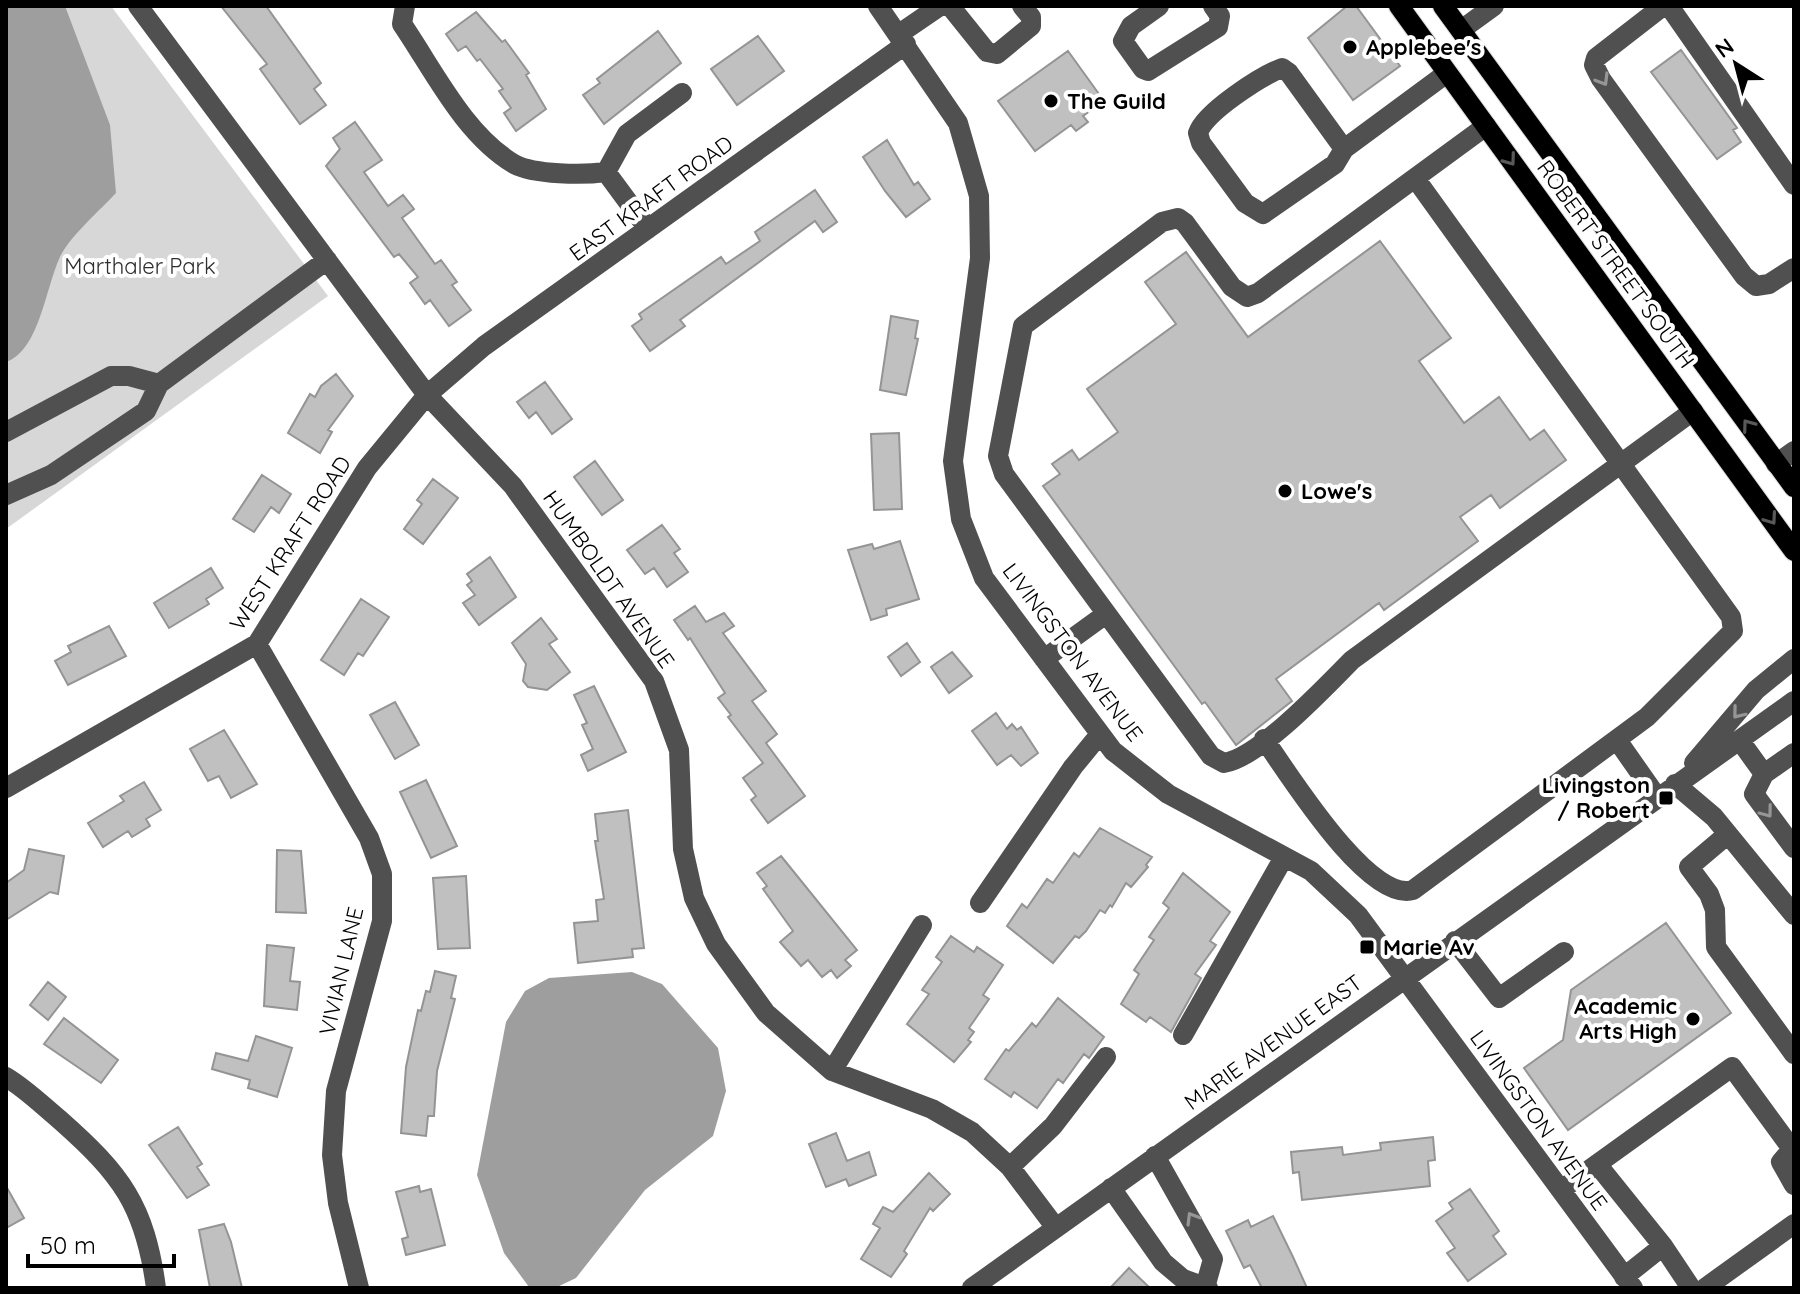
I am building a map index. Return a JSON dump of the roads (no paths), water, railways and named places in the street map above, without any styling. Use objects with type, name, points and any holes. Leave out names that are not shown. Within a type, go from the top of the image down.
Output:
[{"type":"main road","name":"ROBERT STREET SOUTH","points":[[1399,6],[1794,551]]},
{"type":"main road","name":"ROBERT STREET SOUTH","points":[[1446,7],[1794,487]]},
{"type":"street","name":"HUMBOLDT AVENUE","points":[[138,6],[427,395],[513,486],[654,681],[679,750],[683,849],[694,898],[716,944],[766,1013],[832,1071],[932,1109],[972,1132],[1010,1167],[1056,1228]]},
{"type":"street","points":[[405,6],[402,24],[479,136],[517,165],[582,176],[606,172]]},
{"type":"street","name":"LIVINGSTON AVENUE","points":[[878,6],[958,123],[979,196],[980,258],[953,461],[961,519],[984,578],[1113,751],[1168,794],[1311,871],[1358,915],[1628,1282]]},
{"type":"street","name":"EAST KRAFT ROAD","points":[[427,395],[484,346],[648,229],[903,39],[940,6]]},
{"type":"street","points":[[950,6],[987,52],[997,54],[1031,26],[1031,17],[1022,6]]},
{"type":"street","points":[[1159,6],[1131,26],[1123,41],[1143,69],[1148,71],[1218,27],[1220,16],[1213,6]]},
{"type":"street","points":[[1461,30],[1494,6]]},
{"type":"street","points":[[1794,185],[1666,6],[1596,58],[1594,65],[1601,79],[1744,276],[1756,286],[1769,284],[1794,268]]},
{"type":"street","points":[[1344,149],[1289,73],[1282,68],[1210,115],[1198,133],[1201,143],[1245,203],[1263,214],[1335,164],[1344,149],[1447,73]]},
{"type":"street","points":[[606,172],[627,134],[682,93]]},
{"type":"street","points":[[1486,126],[1258,293],[1247,297],[1232,287],[1185,223],[1171,218],[1023,326],[999,465],[1106,614],[1218,762],[1238,759],[1304,710],[1352,660],[1693,411]]},
{"type":"street","points":[[606,172],[648,229]]},
{"type":"street","points":[[1264,739],[1337,843],[1385,887],[1403,893],[1413,890],[1647,717],[1728,638],[1733,624],[1415,178]]},
{"type":"street","points":[[6,495],[51,475],[146,411],[159,384],[327,260]]},
{"type":"street","points":[[6,432],[111,376],[129,376],[159,384]]},
{"type":"street","name":"WEST KRAFT ROAD","points":[[6,788],[257,644],[367,468],[427,395]]},
{"type":"street","points":[[1776,464],[1794,451]]},
{"type":"street","points":[[1044,659],[1106,614]]},
{"type":"street","name":"VIVIAN LANE","points":[[257,644],[369,838],[382,874],[382,921],[336,1091],[332,1155],[338,1203],[359,1288]]},
{"type":"street","name":"MARIE AVENUE EAST","points":[[1675,784],[1756,690],[1794,659]]},
{"type":"street","name":"MARIE AVENUE EAST","points":[[972,1288],[1675,784],[1793,704]]},
{"type":"street","points":[[980,903],[1073,767],[1100,734]]},
{"type":"street","points":[[1617,740],[1657,797]]},
{"type":"street","points":[[1741,742],[1764,774]]},
{"type":"street","points":[[1794,753],[1764,774],[1754,794],[1794,848]]},
{"type":"street","points":[[1675,784],[1714,817],[1794,915]]},
{"type":"street","points":[[1728,834],[1689,867],[1709,894],[1715,910],[1716,947],[1794,1054]]},
{"type":"street","points":[[1183,1035],[1284,857]]},
{"type":"street","points":[[832,1071],[922,925]]},
{"type":"street","points":[[1455,941],[1499,998],[1564,952]]},
{"type":"street","points":[[1010,1167],[1053,1126],[1106,1057]]},
{"type":"street","points":[[1561,1190],[1732,1067],[1792,1149],[1781,1162],[1794,1185]]},
{"type":"street","points":[[6,1077],[101,1156],[133,1200],[150,1245],[156,1288]]},
{"type":"street","points":[[1111,1188],[1163,1262],[1183,1279],[1207,1286],[1213,1259],[1155,1156]]},
{"type":"street","points":[[1597,1164],[1663,1246],[1691,1288]]},
{"type":"street","points":[[1705,1288],[1794,1224]]},
{"type":"street","points":[[1628,1282],[1663,1246]]},
{"type":"place","name":"Applebee's","points":[[1350,47]]},
{"type":"place","name":"The Guild","points":[[1051,101]]},
{"type":"place","name":"Lowe's","points":[[1285,491]]},
{"type":"place","name":"Livingston / Robert","points":[[1666,798]]},
{"type":"place","name":"Marie Av","points":[[1367,947]]},
{"type":"place","name":"Academic Arts High","points":[[1693,1019]]},
{"type":"park label","name":"Marthaler Park","points":[[140,266]]}]
